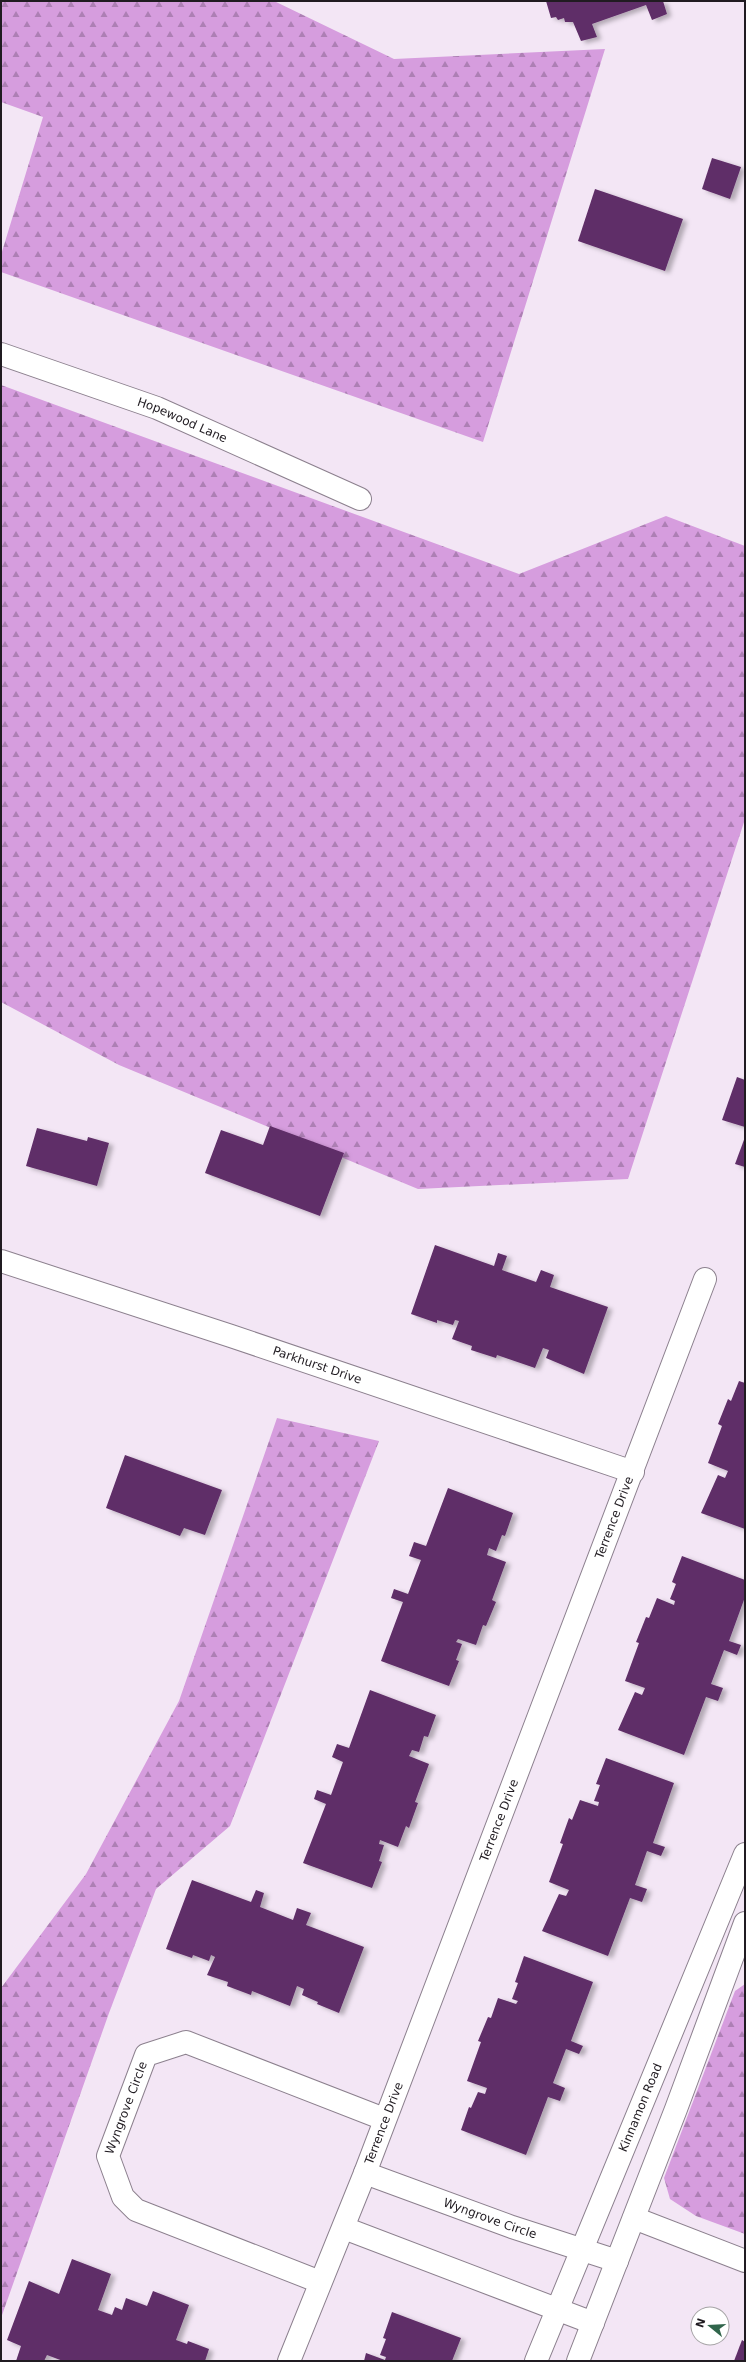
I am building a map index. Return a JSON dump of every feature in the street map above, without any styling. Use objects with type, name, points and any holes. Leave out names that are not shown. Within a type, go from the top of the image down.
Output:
[{"type":"street","name":"Hopewood Lane","points":[[1,354],[157,408],[360,499]]},
{"type":"street","name":"Parkhurst Drive","points":[[1,1261],[231,1336],[632,1472]]},
{"type":"street","name":"Terrence Drive","points":[[289,2361],[320,2282],[344,2228],[384,2119],[705,1279]]},
{"type":"street","name":"Kinnamon Road","points":[[536,2361],[558,2311],[581,2249],[661,2062],[745,1854]]},
{"type":"street","points":[[578,2361],[634,2218],[745,1923]]},
{"type":"street","name":"Wyngrove Circle","points":[[320,2282],[136,2210],[123,2197],[108,2156],[146,2054],[186,2042],[384,2119]]},
{"type":"street","name":"Wyngrove Circle","points":[[365,2173],[512,2226],[617,2261]]},
{"type":"street","points":[[634,2218],[745,2261]]},
{"type":"street","points":[[344,2228],[558,2311],[593,2323]]},
{"type":"green space","points":[[1,1],[274,1],[394,59],[605,49],[483,442],[1,272],[1,255],[43,117],[1,102]]},
{"type":"green space","points":[[1,385],[519,574],[666,516],[745,546],[745,819],[628,1179],[418,1189],[119,1065],[1,1002]]},
{"type":"green space","points":[[277,1418],[379,1441],[230,1826],[156,1889],[109,2013],[1,2318],[1,1988],[86,1874],[179,1701]]},
{"type":"green space","points":[[745,1984],[745,2234],[696,2216],[670,2199],[664,2178],[735,1991]]},
{"type":"building","points":[[546,1],[663,1],[667,14],[652,20],[646,5],[592,24],[597,37],[581,41],[573,22],[565,22],[564,18],[558,20],[556,17],[551,18]]},
{"type":"building","points":[[712,158],[741,167],[730,199],[702,189]]},
{"type":"building","points":[[595,189],[683,219],[665,271],[578,241]]},
{"type":"building","points":[[737,1077],[745,1080],[745,1127],[722,1120]]},
{"type":"building","points":[[270,1126],[344,1153],[320,1216],[205,1173],[221,1130],[263,1145]]},
{"type":"building","points":[[37,1128],[87,1141],[88,1137],[109,1143],[97,1186],[26,1166]]},
{"type":"building","points":[[745,1137],[745,1167],[735,1164]]},
{"type":"building","points":[[435,1245],[494,1266],[498,1253],[507,1256],[502,1270],[536,1282],[541,1270],[554,1275],[550,1287],[608,1307],[584,1374],[546,1358],[549,1350],[543,1348],[535,1368],[497,1355],[496,1358],[471,1350],[472,1346],[452,1339],[459,1321],[455,1320],[453,1325],[437,1320],[437,1323],[411,1314]]},
{"type":"building","points":[[739,1381],[745,1383],[745,1529],[701,1513],[718,1475],[725,1478],[728,1471],[708,1463],[722,1426],[718,1424],[728,1399],[731,1401]]},
{"type":"building","points":[[125,1455],[222,1490],[205,1535],[184,1528],[180,1536],[106,1508]]},
{"type":"building","points":[[448,1488],[513,1513],[505,1536],[502,1535],[496,1551],[489,1548],[487,1555],[506,1562],[492,1600],[496,1602],[486,1626],[483,1625],[476,1645],[458,1639],[456,1642],[462,1644],[456,1660],[459,1661],[449,1686],[381,1661],[403,1602],[391,1598],[394,1589],[408,1594],[421,1560],[409,1556],[414,1542],[426,1546]]},
{"type":"building","points":[[682,1556],[745,1580],[745,1597],[729,1641],[741,1645],[737,1655],[724,1650],[711,1684],[723,1688],[718,1701],[706,1697],[684,1755],[618,1730],[635,1692],[642,1695],[645,1688],[625,1681],[639,1643],[636,1642],[646,1617],[649,1618],[657,1598],[674,1605],[675,1601],[670,1599],[676,1584],[672,1582]]},
{"type":"building","points":[[370,1690],[436,1715],[428,1737],[424,1736],[419,1752],[412,1750],[409,1756],[429,1764],[415,1802],[418,1803],[409,1828],[406,1826],[398,1847],[380,1840],[379,1844],[384,1845],[379,1861],[382,1862],[372,1888],[303,1863],[326,1804],[314,1799],[317,1790],[331,1795],[343,1762],[332,1757],[337,1744],[349,1748]]},
{"type":"building","points":[[606,1758],[674,1783],[653,1843],[665,1847],[661,1856],[647,1851],[635,1885],[647,1889],[642,1902],[630,1898],[608,1956],[542,1931],[559,1894],[566,1896],[569,1890],[549,1882],[563,1844],[560,1843],[569,1818],[572,1820],[580,1800],[598,1806],[599,1802],[594,1801],[600,1785],[596,1784]]},
{"type":"building","points":[[192,1880],[251,1902],[256,1890],[264,1893],[260,1907],[293,1920],[297,1908],[311,1913],[306,1925],[364,1947],[339,2013],[317,2004],[318,2002],[302,1995],[304,1989],[297,1986],[290,2006],[252,1991],[251,1995],[227,1986],[228,1982],[207,1975],[215,1957],[211,1955],[209,1961],[193,1955],[192,1958],[166,1949]]},
{"type":"building","points":[[524,1956],[593,1982],[571,2041],[583,2046],[579,2054],[566,2049],[553,2083],[565,2088],[560,2101],[548,2097],[526,2155],[461,2130],[469,2107],[471,2108],[478,2092],[485,2094],[487,2088],[467,2081],[481,2042],[478,2041],[488,2017],[491,2018],[498,1998],[516,2004],[518,2001],[512,1999],[518,1983],[515,1982]]},
{"type":"building","points":[[72,2259],[111,2274],[98,2310],[112,2315],[115,2307],[122,2310],[126,2298],[147,2306],[153,2291],[189,2305],[176,2340],[187,2344],[188,2341],[209,2349],[205,2361],[63,2361],[47,2355],[44,2361],[16,2361],[21,2346],[7,2340],[29,2281],[59,2294]]},
{"type":"building","points":[[392,2312],[461,2338],[452,2361],[364,2361],[366,2353],[385,2360],[386,2357],[380,2355],[386,2339],[383,2338]]},
{"type":"building","points":[[742,2340],[745,2342],[745,2361],[734,2361]]}]
